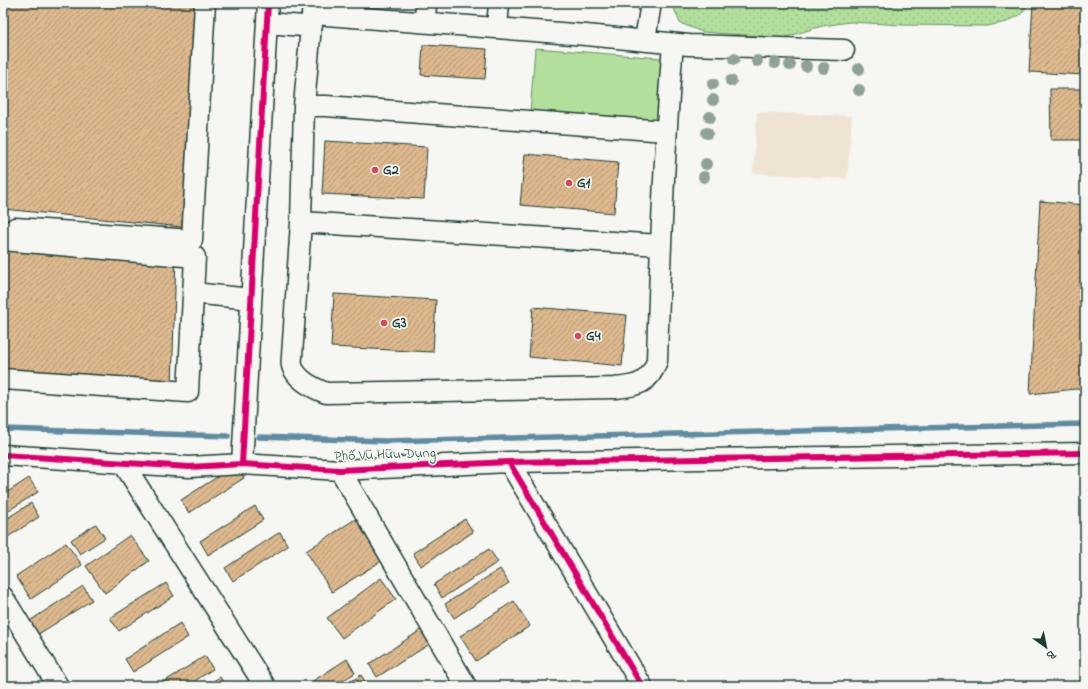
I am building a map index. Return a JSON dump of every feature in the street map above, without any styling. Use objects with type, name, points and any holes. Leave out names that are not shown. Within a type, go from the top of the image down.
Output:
[{"type":"street","points":[[3,227],[192,240],[205,3]]},
{"type":"street","points":[[242,464],[268,3]]},
{"type":"street","points":[[425,22],[426,3]]},
{"type":"street","points":[[497,28],[499,3]]},
{"type":"street","points":[[645,40],[651,3]]},
{"type":"street","points":[[267,23],[303,26],[313,14]]},
{"type":"street","points":[[313,14],[645,40],[673,44],[844,50]]},
{"type":"street","points":[[313,14],[304,106],[301,222],[292,366],[298,375],[306,382],[314,388],[326,393],[615,388],[640,384],[648,378],[657,361],[660,246],[666,131],[673,44]]},
{"type":"street","points":[[304,106],[326,106],[666,131]]},
{"type":"street","points":[[301,222],[660,246]]},
{"type":"street","points":[[3,240],[195,257],[188,392],[3,379]]},
{"type":"street","points":[[193,293],[252,299]]},
{"type":"street","name":"Phố Vũ Hữu Dụng","points":[[3,455],[189,467],[242,464],[340,470],[509,462],[1085,453]]},
{"type":"street","points":[[509,462],[642,686]]},
{"type":"street","points":[[123,463],[265,686]]},
{"type":"street","points":[[340,470],[466,686]]},
{"type":"street","points":[[3,597],[58,686]]},
{"type":"shaded area","points":[[757,112],[852,116],[847,179],[753,173]]},
{"type":"green space","points":[[673,3],[1029,3],[1021,14],[1007,22],[987,26],[903,25],[850,22],[822,26],[783,38],[702,32],[680,23]]},
{"type":"green space","points":[[535,48],[673,59],[667,125],[530,114]]},
{"type":"building","points":[[3,3],[197,3],[182,227],[3,209]]},
{"type":"building","points":[[1033,3],[1085,3],[1085,75],[1029,72]]},
{"type":"building","points":[[423,45],[487,49],[485,79],[421,75]]},
{"type":"building","points":[[1050,89],[1085,89],[1085,140],[1051,140]]},
{"type":"building","name":"G2","points":[[325,141],[427,147],[424,199],[322,194]]},
{"type":"building","name":"G1","points":[[525,154],[618,162],[614,213],[520,205]]},
{"type":"building","points":[[1040,201],[1085,205],[1085,388],[1030,394]]},
{"type":"building","points":[[3,242],[176,255],[172,386],[3,373]]},
{"type":"building","name":"G3","points":[[334,294],[436,300],[433,352],[331,347]]},
{"type":"building","name":"G4","points":[[533,307],[627,315],[622,366],[529,357]]},
{"type":"building","points":[[236,465],[244,478],[189,513],[181,500]]},
{"type":"building","points":[[29,478],[38,492],[3,514],[3,495]]},
{"type":"building","points":[[31,503],[39,517],[3,540],[3,521]]},
{"type":"building","points":[[255,506],[263,520],[208,555],[200,541]]},
{"type":"building","points":[[357,518],[383,560],[332,592],[306,551]]},
{"type":"building","points":[[465,519],[473,532],[421,566],[413,553]]},
{"type":"building","points":[[96,524],[105,538],[80,554],[71,540]]},
{"type":"building","points":[[280,532],[288,546],[233,581],[225,568]]},
{"type":"building","points":[[130,535],[149,561],[105,593],[86,566]]},
{"type":"building","points":[[66,543],[82,565],[31,599],[16,576]]},
{"type":"building","points":[[489,549],[498,562],[442,598],[434,584]]},
{"type":"building","points":[[500,569],[509,583],[454,618],[445,604]]},
{"type":"building","points":[[381,578],[396,599],[342,638],[327,618]]},
{"type":"building","points":[[166,583],[174,596],[119,631],[110,618]]},
{"type":"building","points":[[83,586],[92,600],[37,635],[28,622]]},
{"type":"building","points":[[514,601],[530,626],[476,661],[460,636]]},
{"type":"building","points":[[180,623],[188,637],[133,672],[125,659]]},
{"type":"building","points":[[424,628],[433,642],[377,677],[369,664]]},
{"type":"building","points":[[205,656],[213,669],[187,686],[157,686]]},
{"type":"building","points":[[347,659],[355,673],[334,686],[305,686]]},
{"type":"building","points":[[361,675],[368,686],[344,686]]},
{"type":"building","points":[[220,677],[226,686],[205,686]]},
{"type":"waterway","points":[[259,437],[386,441],[1085,424]]},
{"type":"waterway","points":[[3,429],[228,436]]},
{"type":"cycle path","points":[[242,464],[268,3]]},
{"type":"cycle path","points":[[509,462],[1085,453]]},
{"type":"cycle path","points":[[3,455],[189,467],[242,464],[340,470],[509,462],[642,686]]},
{"type":"place","name":"G2","points":[[375,170]]},
{"type":"place","name":"G1","points":[[569,183]]},
{"type":"place","name":"G3","points":[[384,323]]},
{"type":"place","name":"G4","points":[[578,336]]}]
